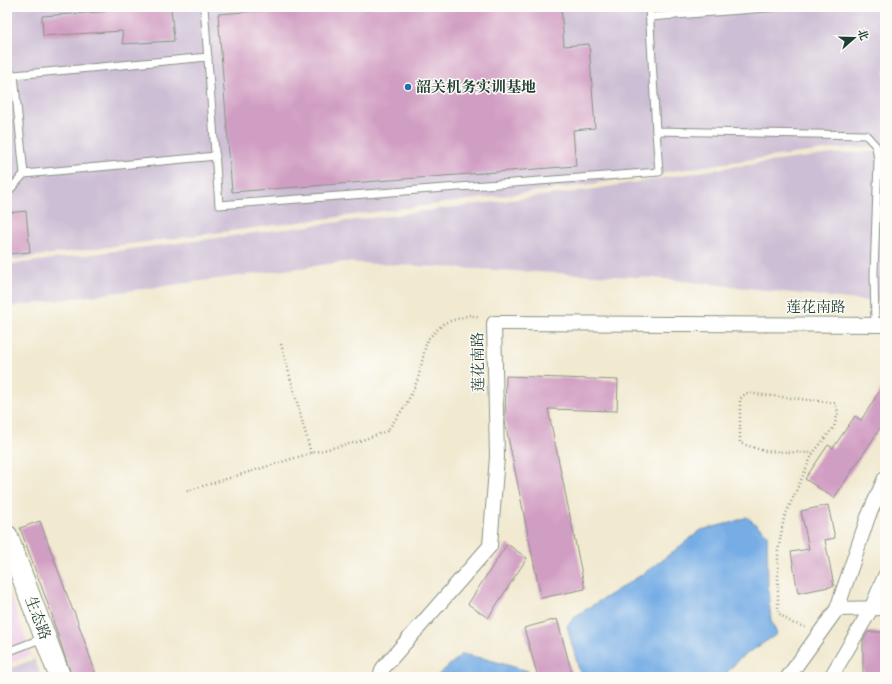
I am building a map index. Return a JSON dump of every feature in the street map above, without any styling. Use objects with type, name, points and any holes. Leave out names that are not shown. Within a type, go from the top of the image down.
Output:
[{"type":"street","name":"莲花南路","points":[[380,677],[383,668],[490,546],[497,457],[494,323],[880,324]]},
{"type":"street","points":[[788,677],[837,610],[868,517],[885,478]]},
{"type":"street","name":"生态路","points":[[7,536],[60,677]]},
{"type":"street","points":[[831,677],[871,608],[885,576]]},
{"type":"street","points":[[837,610],[885,608]]},
{"type":"lane","points":[[204,7],[219,205],[658,172],[650,7]]},
{"type":"lane","points":[[650,17],[779,7]]},
{"type":"lane","points":[[24,174],[14,75],[208,57]]},
{"type":"lane","points":[[656,131],[866,135],[876,146],[878,161],[874,273],[880,324]]},
{"type":"lane","points":[[7,193],[24,174],[216,156]]},
{"type":"lane","points":[[7,652],[45,637]]},
{"type":"path","points":[[187,491],[311,453],[357,442],[387,431],[406,405],[418,379],[427,340],[444,323],[470,315],[494,323]]},
{"type":"path","points":[[281,344],[311,453]]},
{"type":"path","points":[[813,453],[764,451],[740,443],[740,400],[746,393],[835,403],[838,412],[834,428],[813,453],[784,518],[778,551],[778,613],[792,623],[820,632]]},
{"type":"shaded area","points":[[7,7],[885,7],[885,146],[831,149],[731,162],[584,185],[7,260]]},
{"type":"shaded area","points":[[885,151],[885,303],[654,278],[343,262],[7,307],[7,265],[588,190],[730,167],[832,154]]},
{"type":"shaded area","points":[[7,586],[31,655],[7,664]]},
{"type":"shaded area","points":[[34,659],[42,677],[7,677],[7,670]]},
{"type":"water","points":[[747,517],[767,534],[768,590],[771,620],[777,634],[739,659],[723,677],[581,677],[567,626],[577,615],[643,574],[701,530]]},
{"type":"water","points":[[462,654],[528,671],[529,677],[436,677]]},
{"type":"building","points":[[171,7],[174,41],[123,44],[122,31],[43,36],[42,16]]},
{"type":"building","name":"韶关机务实训基地","points":[[311,7],[561,7],[564,46],[589,44],[595,128],[573,130],[576,166],[232,192],[218,14]]},
{"type":"building","points":[[26,211],[30,252],[7,254],[7,213]]},
{"type":"building","points":[[506,376],[618,380],[617,411],[548,409],[585,589],[541,598],[505,422]]},
{"type":"building","points":[[885,383],[885,421],[834,498],[805,479],[828,445],[833,448],[855,416],[861,420]]},
{"type":"building","points":[[828,505],[835,538],[825,540],[834,586],[798,593],[791,552],[809,549],[801,511]]},
{"type":"building","points":[[40,521],[97,677],[72,677],[53,618],[20,528]]},
{"type":"building","points":[[507,544],[527,558],[488,618],[468,604]]},
{"type":"building","points":[[557,619],[573,677],[538,677],[524,628]]},
{"type":"building","points":[[868,632],[885,632],[885,677],[863,677],[863,640]]},
{"type":"place","name":"韶关机务实训基地","points":[[408,87]]}]
